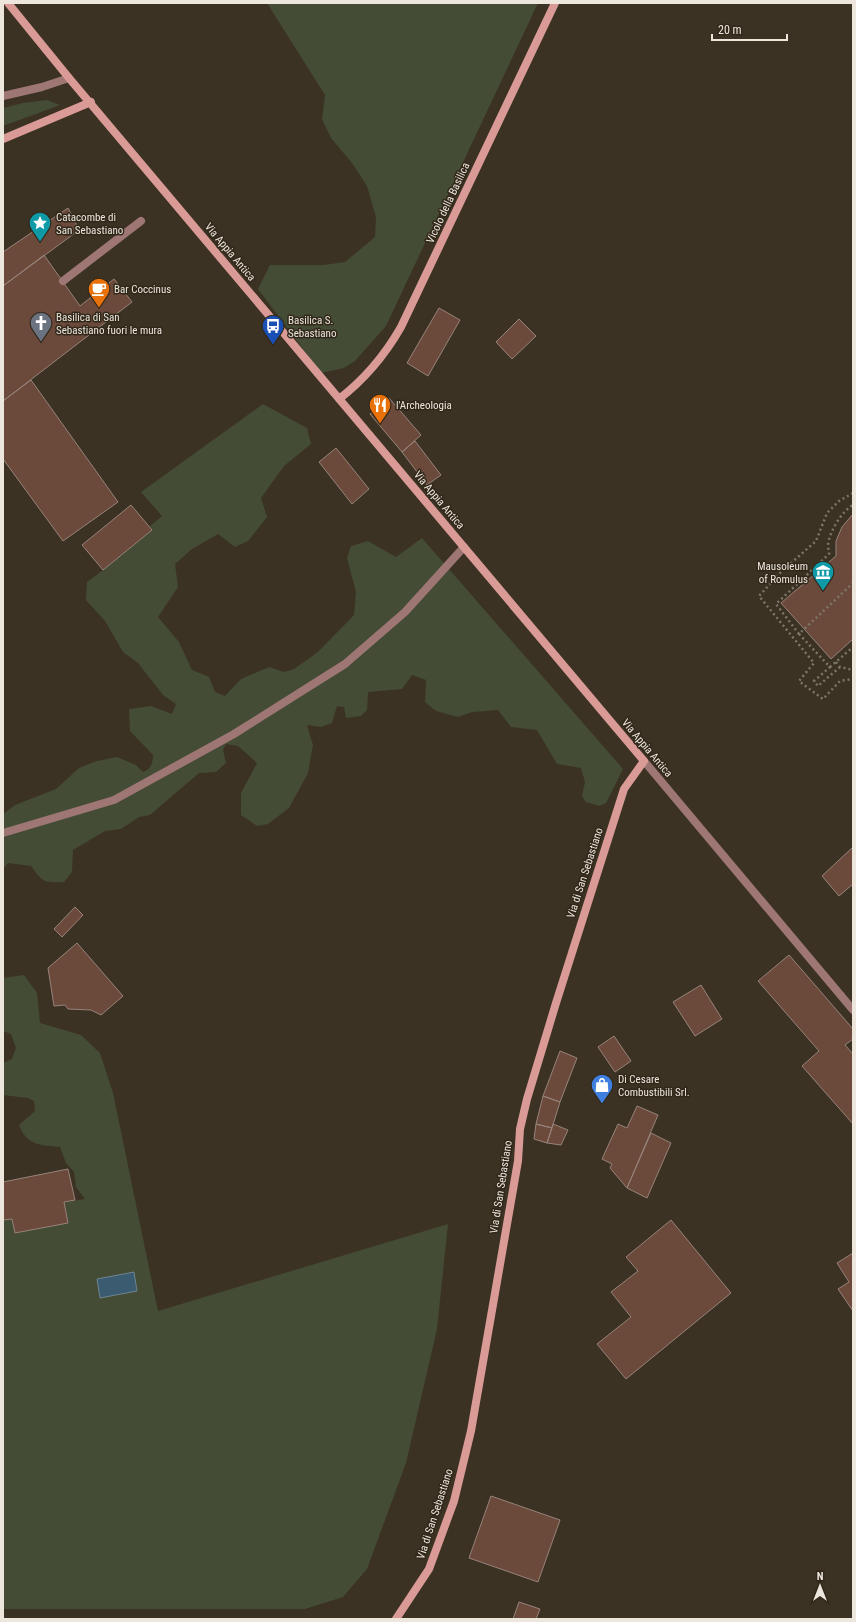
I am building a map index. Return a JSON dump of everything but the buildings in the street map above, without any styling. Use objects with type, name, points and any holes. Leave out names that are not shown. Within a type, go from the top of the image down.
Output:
[{"type":"main road","name":"Via Appia Antica","points":[[8,3],[69,78],[644,761]]},
{"type":"main road","name":"Vicolo della Basilica","points":[[340,399],[375,365],[401,327],[555,3]]},
{"type":"main road","points":[[3,139],[90,102]]},
{"type":"main road","name":"Via di San Sebastiano","points":[[396,1619],[429,1569],[454,1501],[472,1424],[518,1161],[520,1129],[527,1099],[558,995],[624,789],[644,761]]},
{"type":"street","points":[[3,96],[42,87],[69,78]]},
{"type":"street","points":[[63,281],[141,221]]},
{"type":"street","points":[[3,833],[114,800],[234,734],[345,664],[405,612],[464,547]]},
{"type":"street","name":"Via Appia Antica","points":[[644,761],[853,1010]]},
{"type":"path","points":[[853,493],[839,501],[827,513],[816,541],[781,572],[759,596],[814,663],[798,681],[823,699],[840,681],[853,678]]},
{"type":"path","points":[[830,667],[799,634],[776,604],[829,554],[828,544],[835,525],[848,508],[853,505]]},
{"type":"path","points":[[803,579],[809,584]]},
{"type":"path","points":[[799,634],[853,583]]},
{"type":"path","points":[[840,666],[818,686],[814,681],[853,647]]},
{"type":"path","points":[[836,662],[840,666],[853,670]]},
{"type":"green space","points":[[267,3],[538,3],[386,326],[355,361],[344,368],[321,373],[258,289],[270,265],[324,265],[345,262],[375,237],[376,217],[367,186],[352,163],[331,138],[322,119],[325,95]]},
{"type":"green space","points":[[47,100],[60,105],[3,126],[3,108],[23,103]]},
{"type":"green space","points":[[263,404],[307,428],[311,444],[284,466],[261,498],[267,517],[248,541],[235,547],[218,534],[192,549],[175,564],[178,587],[158,617],[179,642],[192,670],[209,677],[215,692],[225,696],[241,679],[269,667],[284,672],[294,669],[318,652],[354,615],[356,592],[347,558],[351,546],[368,541],[396,557],[422,538],[623,769],[606,803],[599,806],[586,802],[582,796],[585,782],[581,768],[557,764],[537,730],[511,727],[498,710],[472,712],[458,717],[436,711],[425,702],[426,680],[412,675],[402,689],[368,692],[367,710],[361,716],[346,718],[344,707],[337,706],[332,723],[321,727],[307,725],[313,745],[308,773],[289,808],[268,824],[257,826],[241,815],[241,793],[257,763],[238,746],[226,744],[223,750],[226,763],[216,772],[199,773],[150,815],[139,817],[121,829],[105,831],[73,850],[72,872],[64,882],[47,882],[38,875],[31,866],[8,863],[3,869],[3,814],[15,805],[56,789],[79,768],[97,761],[117,757],[136,765],[143,772],[146,771],[151,765],[153,755],[130,731],[129,709],[151,706],[172,714],[176,704],[163,695],[138,663],[123,652],[105,621],[86,600],[87,582],[152,530],[150,526],[162,516],[141,492]]},
{"type":"green space","points":[[24,975],[37,993],[40,1023],[81,1035],[100,1053],[113,1093],[158,1311],[448,1224],[437,1329],[406,1463],[367,1569],[343,1597],[305,1609],[3,1609],[3,1220],[12,1219],[15,1233],[68,1223],[64,1202],[85,1199],[76,1187],[74,1172],[66,1163],[60,1147],[35,1143],[30,1141],[22,1132],[19,1125],[35,1111],[34,1101],[28,1098],[3,1095],[3,1063],[12,1059],[16,1048],[11,1034],[3,1031],[3,978]]},
{"type":"water","points":[[134,1272],[137,1291],[100,1298],[97,1279]]},
{"type":"place","name":"Catacombe di San Sebastiano","points":[[40,242]]},
{"type":"place","name":"Bar Coccinus","points":[[99,308]]},
{"type":"place","name":"Basilica di San Sebastiano fuori le mura","points":[[41,342]]},
{"type":"place","name":"Basilica S. Sebastiano","points":[[273,346]]},
{"type":"place","name":"l'Archeologia","points":[[380,424]]},
{"type":"place","name":"Mausoleum of Romulus","points":[[823,592]]},
{"type":"place","name":"Di Cesare Combustibili Srl.","points":[[602,1104]]}]
